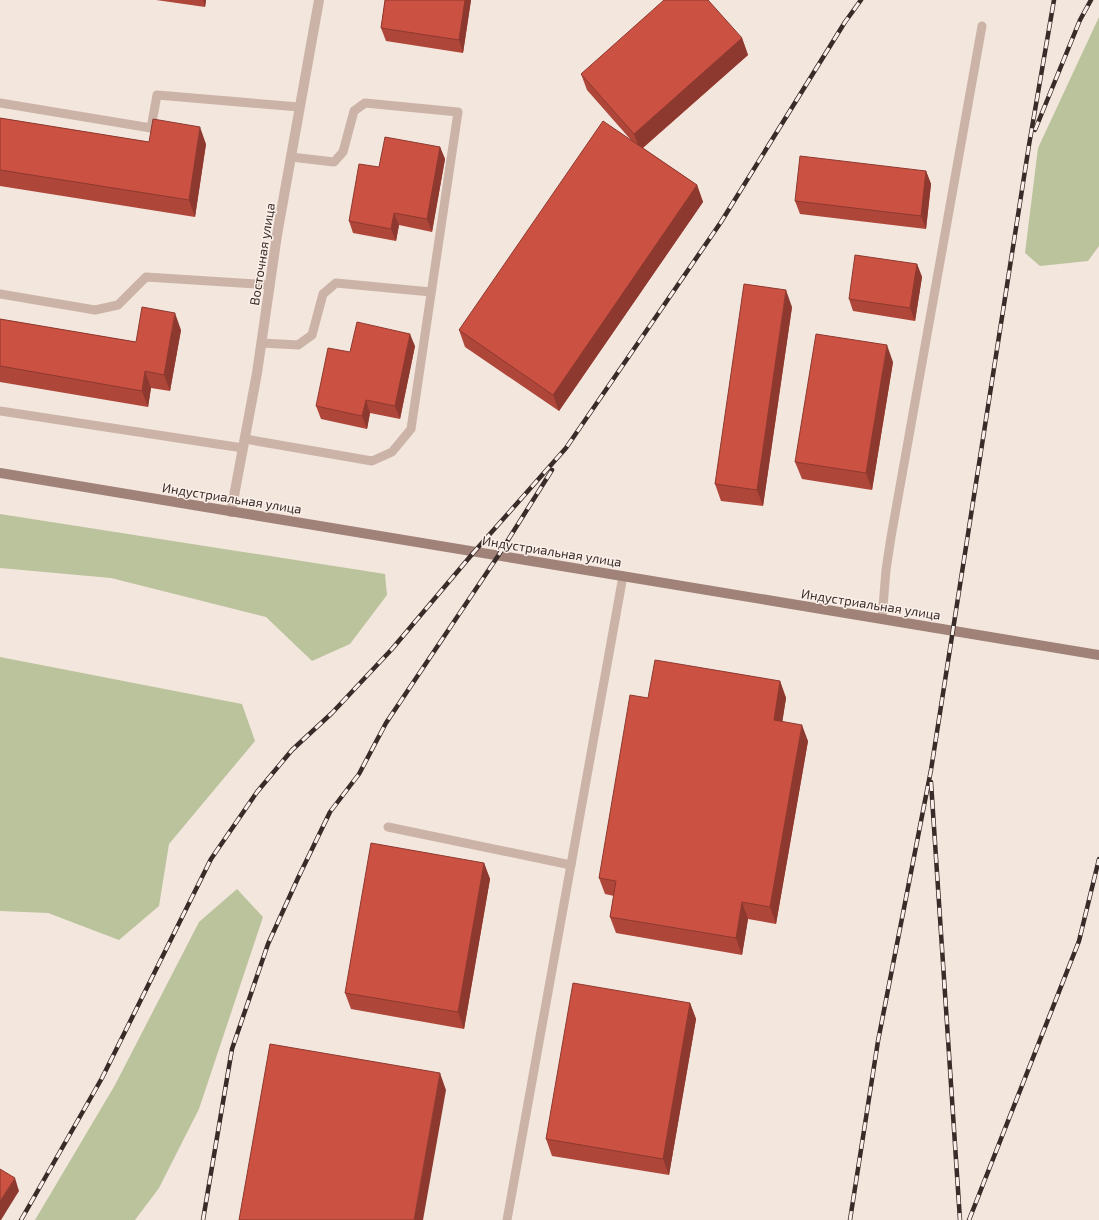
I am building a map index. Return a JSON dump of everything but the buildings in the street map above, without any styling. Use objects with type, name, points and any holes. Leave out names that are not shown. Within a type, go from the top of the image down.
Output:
[{"type":"street","name":"Восточная улица","points":[[231,512],[262,343],[290,157],[319,0]]},
{"type":"street","name":"Индустриальная улица","points":[[0,473],[1099,655]]},
{"type":"lane","points":[[882,619],[886,570],[891,537],[982,26]]},
{"type":"lane","points":[[0,103],[150,128],[157,95],[299,107]]},
{"type":"lane","points":[[0,411],[372,461],[392,452],[411,429],[458,112],[365,103],[354,111],[343,152],[334,162],[290,157]]},
{"type":"lane","points":[[0,294],[95,310],[118,306],[146,277],[270,285]]},
{"type":"lane","points":[[262,343],[298,345],[312,335],[323,294],[336,284],[431,292]]},
{"type":"lane","points":[[507,1220],[623,576]]},
{"type":"lane","points":[[388,827],[571,865]]},
{"type":"green space","points":[[1099,17],[1099,246],[1088,261],[1040,266],[1025,253],[1038,148]]},
{"type":"green space","points":[[0,514],[385,574],[387,595],[350,644],[312,661],[266,617],[111,578],[0,568]]},
{"type":"green space","points":[[0,657],[242,704],[255,741],[169,844],[159,906],[119,940],[48,913],[0,911]]},
{"type":"green space","points":[[237,889],[263,917],[199,1109],[159,1188],[135,1220],[35,1220],[115,1085],[199,922]]},
{"type":"railway","points":[[21,1220],[102,1078],[211,859],[257,792],[292,750],[332,713],[392,649],[474,552],[566,448],[721,222],[845,22],[861,0]]},
{"type":"railway","points":[[850,1220],[878,1041],[931,770],[1029,145],[1054,0]]},
{"type":"railway","points":[[1035,130],[1080,20],[1091,0]]},
{"type":"railway","points":[[203,1220],[232,1049],[268,944],[298,878],[330,812],[359,774],[386,723],[498,556],[552,470]]},
{"type":"railway","points":[[931,782],[960,1220]]},
{"type":"railway","points":[[969,1220],[1079,941],[1099,859]]}]
